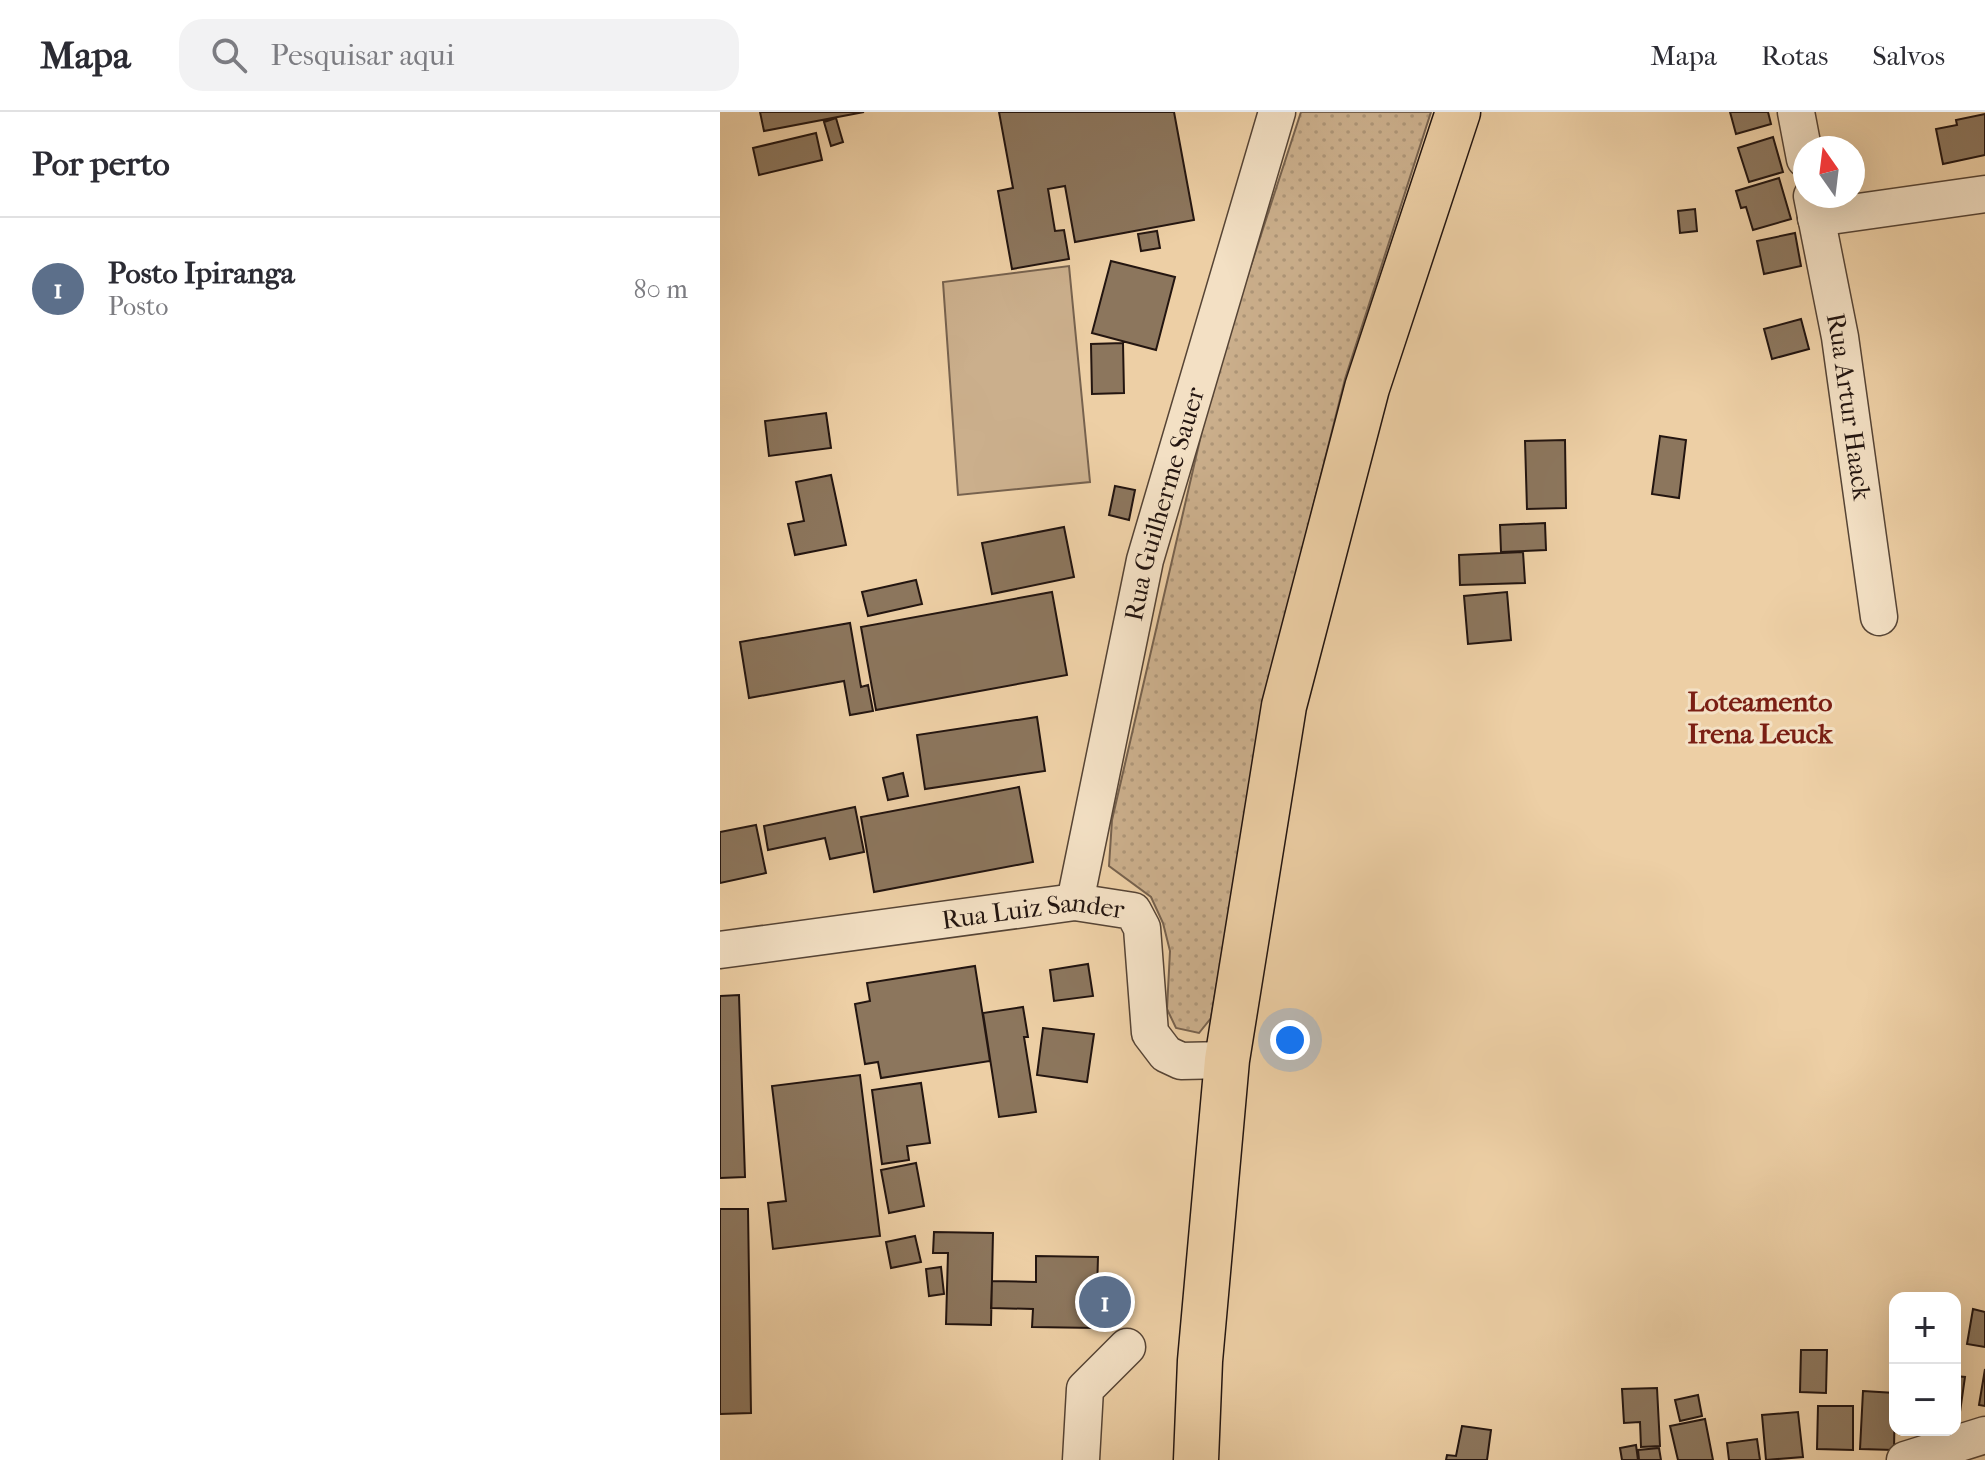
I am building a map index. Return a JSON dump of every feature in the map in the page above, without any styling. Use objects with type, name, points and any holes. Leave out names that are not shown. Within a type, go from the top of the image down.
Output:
[{"type":"main road","points":[[1196,1460],[1200,1361],[1227,1060],[1284,706],[1367,388],[1458,112]]},
{"type":"street","name":"Rua Guilherme Sauer","points":[[1075,902],[1145,560],[1277,112]]},
{"type":"street","points":[[1796,112],[1801,136]]},
{"type":"street","points":[[1865,203],[1985,194]]},
{"type":"street","name":"Rua Artur Haack","points":[[1814,208],[1840,337],[1879,617]]},
{"type":"street","name":"Rua Luiz Sander","points":[[720,950],[1075,902],[1133,911],[1142,928],[1150,1033],[1166,1054],[1181,1061],[1227,1060]]},
{"type":"street","points":[[1081,1460],[1085,1389],[1127,1347]]},
{"type":"street","points":[[1905,1460],[1985,1435]]},
{"type":"shaded area","points":[[1301,112],[1431,112],[1345,379],[1265,699],[1211,1018],[1199,1033],[1176,1028],[1167,1009],[1170,951],[1163,923],[1151,897],[1109,866],[1112,820],[1214,379]]},
{"type":"shaded area","points":[[1069,266],[1090,482],[958,495],[943,282]]},
{"type":"building","points":[[760,112],[864,112],[764,131]]},
{"type":"building","points":[[999,112],[1174,112],[1194,220],[1075,242],[1065,186],[1048,189],[1055,231],[1064,230],[1069,259],[1012,269],[998,191],[1013,188]]},
{"type":"building","points":[[1730,112],[1768,112],[1771,124],[1736,134]]},
{"type":"building","points":[[1985,114],[1985,155],[1943,164],[1936,129],[1957,125],[1956,120]]},
{"type":"building","points":[[836,118],[843,142],[831,146],[824,122]]},
{"type":"building","points":[[816,133],[822,160],[759,175],[753,148]]},
{"type":"building","points":[[1773,137],[1783,172],[1749,182],[1738,148]]},
{"type":"building","points":[[1779,178],[1791,219],[1753,230],[1746,207],[1741,208],[1736,191]]},
{"type":"building","points":[[1695,209],[1697,231],[1680,233],[1678,211]]},
{"type":"building","points":[[1157,231],[1160,248],[1141,251],[1138,234]]},
{"type":"building","points":[[1795,233],[1801,266],[1764,274],[1757,241]]},
{"type":"building","points":[[1111,261],[1175,277],[1156,350],[1092,333]]},
{"type":"building","points":[[1801,319],[1809,349],[1772,359],[1764,329]]},
{"type":"building","points":[[1123,343],[1124,393],[1092,394],[1091,344]]},
{"type":"building","points":[[826,413],[831,448],[769,456],[765,421]]},
{"type":"building","points":[[1660,436],[1686,440],[1679,498],[1652,494]]},
{"type":"building","points":[[1565,440],[1566,508],[1527,509],[1525,441]]},
{"type":"building","points":[[831,475],[846,545],[795,555],[788,524],[804,521],[796,482]]},
{"type":"building","points":[[1115,486],[1135,490],[1129,520],[1109,515]]},
{"type":"building","points":[[1545,523],[1546,550],[1501,552],[1500,525]]},
{"type":"building","points":[[1064,527],[1074,577],[992,594],[982,543]]},
{"type":"building","points":[[1523,552],[1525,583],[1460,585],[1459,555]]},
{"type":"building","points":[[916,580],[922,604],[868,616],[862,592]]},
{"type":"building","points":[[1052,592],[1067,675],[876,710],[861,627]]},
{"type":"building","points":[[1507,592],[1511,640],[1468,644],[1464,596]]},
{"type":"building","points":[[850,623],[861,687],[868,685],[873,711],[850,715],[844,681],[749,698],[740,642]]},
{"type":"building","points":[[1037,717],[1045,771],[925,789],[917,735]]},
{"type":"building","points":[[903,773],[908,796],[888,800],[883,778]]},
{"type":"building","points":[[1019,787],[1033,862],[874,892],[861,817]]},
{"type":"building","points":[[855,807],[864,852],[830,859],[825,838],[768,850],[764,826]]},
{"type":"building","points":[[756,825],[766,873],[720,883],[720,832]]},
{"type":"building","points":[[1088,964],[1093,996],[1054,1001],[1050,970]]},
{"type":"building","points":[[975,966],[990,1061],[881,1078],[878,1062],[865,1064],[855,1004],[870,1001],[867,983]]},
{"type":"building","points":[[739,995],[745,1177],[720,1178],[720,996]]},
{"type":"building","points":[[1023,1007],[1028,1037],[1024,1037],[1036,1112],[999,1117],[983,1013]]},
{"type":"building","points":[[1043,1028],[1094,1034],[1087,1082],[1037,1075]]},
{"type":"building","points":[[860,1075],[880,1236],[773,1249],[768,1203],[786,1201],[772,1086]]},
{"type":"building","points":[[921,1083],[930,1143],[907,1146],[909,1160],[882,1164],[872,1090]]},
{"type":"building","points":[[916,1163],[924,1206],[889,1213],[881,1170]]},
{"type":"building","points":[[720,1209],[748,1209],[751,1413],[720,1414]]},
{"type":"building","points":[[934,1232],[993,1233],[991,1325],[946,1324],[948,1253],[933,1253]]},
{"type":"building","points":[[915,1236],[921,1262],[891,1268],[886,1242]]},
{"type":"building","points":[[1036,1256],[1098,1257],[1096,1328],[1032,1327],[1033,1309],[991,1308],[992,1281],[1036,1282]]},
{"type":"building","points":[[941,1267],[944,1294],[929,1296],[926,1269]]},
{"type":"building","points":[[1973,1309],[1985,1312],[1985,1347],[1967,1344]]},
{"type":"building","points":[[1801,1350],[1827,1350],[1826,1393],[1800,1392]]},
{"type":"building","points":[[1985,1369],[1985,1406],[1979,1405]]},
{"type":"building","points":[[1961,1377],[1965,1377],[1961,1405]]},
{"type":"building","points":[[1657,1388],[1660,1446],[1641,1447],[1640,1422],[1624,1423],[1622,1389]]},
{"type":"building","points":[[1863,1391],[1889,1393],[1889,1436],[1894,1436],[1894,1450],[1860,1449]]},
{"type":"building","points":[[1698,1395],[1702,1416],[1680,1421],[1675,1400]]},
{"type":"building","points":[[1818,1406],[1853,1406],[1853,1450],[1817,1449]]},
{"type":"building","points":[[1798,1412],[1803,1457],[1766,1460],[1762,1415]]},
{"type":"building","points":[[1705,1419],[1713,1460],[1678,1460],[1670,1426]]},
{"type":"building","points":[[1462,1426],[1491,1430],[1487,1460],[1446,1460],[1447,1455],[1456,1456]]},
{"type":"building","points":[[1757,1439],[1760,1460],[1729,1460],[1727,1443]]},
{"type":"building","points":[[1636,1445],[1638,1460],[1622,1460],[1620,1448]]},
{"type":"building","points":[[1659,1448],[1661,1460],[1639,1460],[1638,1450]]},
{"type":"place","name":"Posto Ipiranga","points":[[1105,1302]]},
{"type":"district","name":"Loteamento Irena Leuck","points":[[1760,717]]}]
